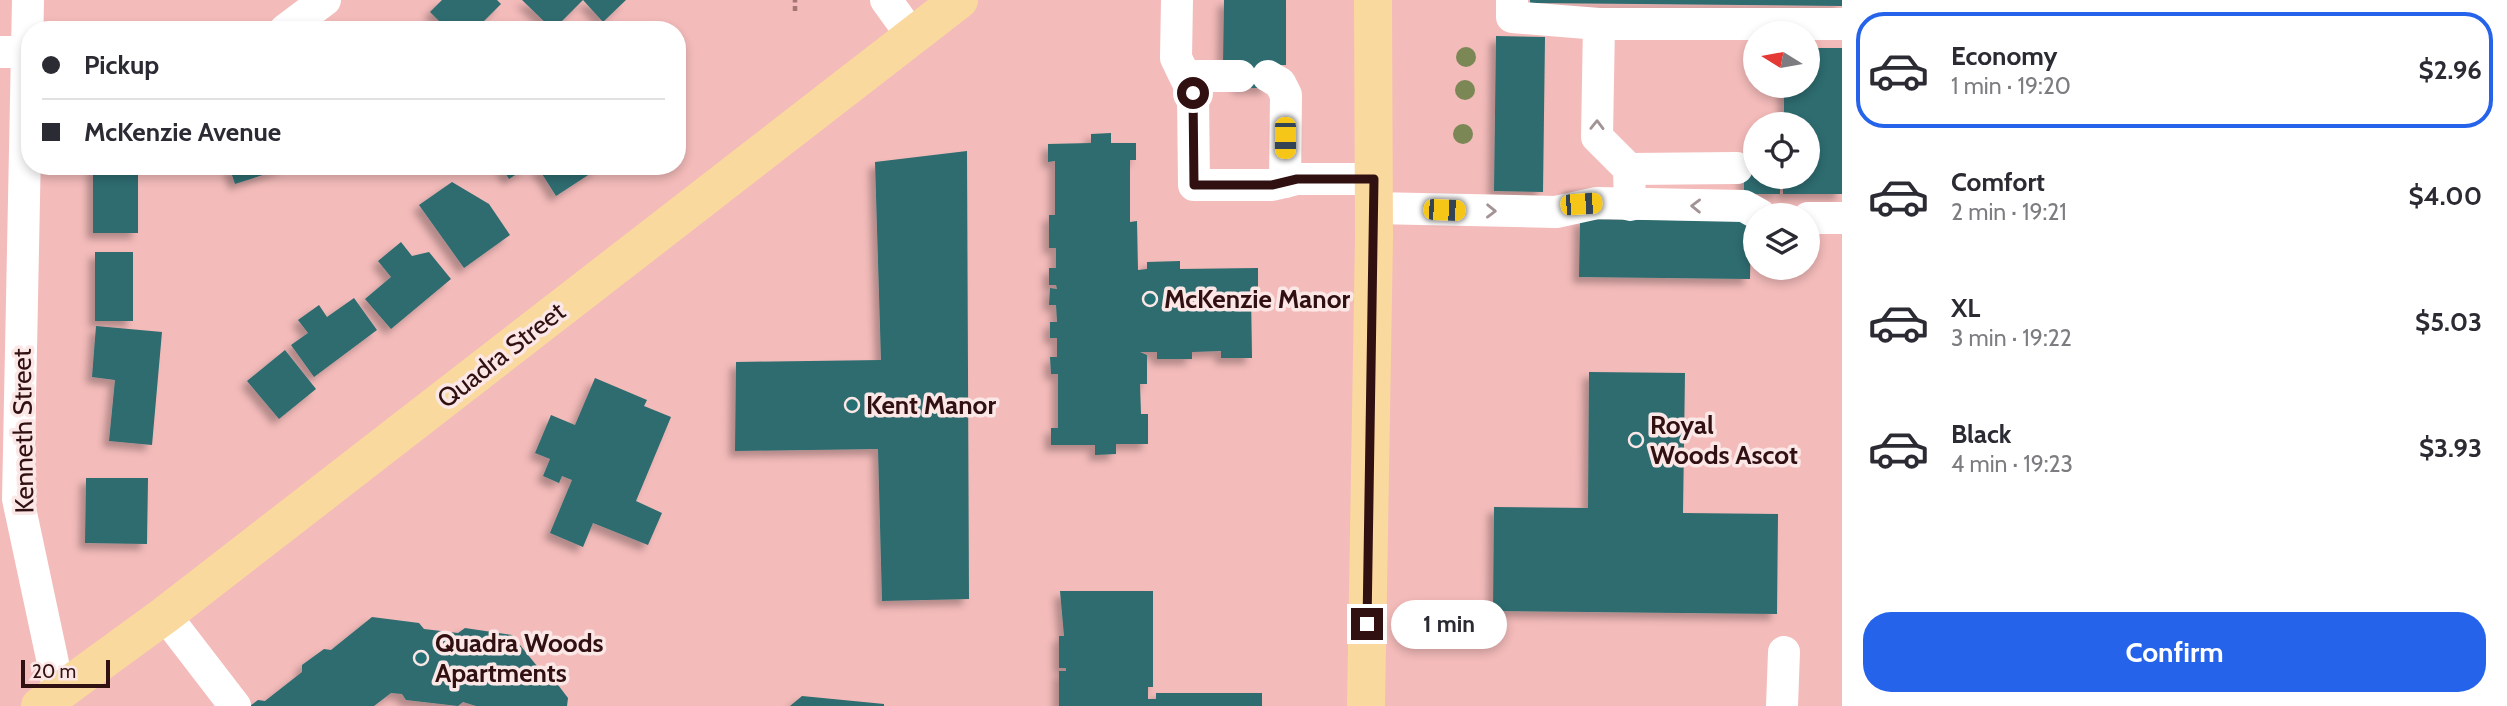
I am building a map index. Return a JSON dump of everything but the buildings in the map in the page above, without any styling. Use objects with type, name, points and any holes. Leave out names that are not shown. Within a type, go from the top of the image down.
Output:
[{"type":"main road","name":"Quadra Street","points":[[50,699],[165,615],[959,0]]},
{"type":"main road","points":[[1366,706],[1374,193],[1373,0]]},
{"type":"street","name":"Kenneth Street","points":[[28,0],[28,21]]},
{"type":"street","points":[[297,21],[325,0]]},
{"type":"street","points":[[886,0],[912,36]]},
{"type":"street","points":[[1177,0],[1176,58],[1193,93],[1194,185],[1272,185],[1285,181],[1556,212],[1581,204],[1743,206]]},
{"type":"street","points":[[1513,0],[1512,17],[1599,24],[1842,24]]},
{"type":"street","points":[[1599,24],[1597,137],[1629,169],[1630,205]]},
{"type":"street","points":[[0,52],[21,52]]},
{"type":"street","points":[[1185,76],[1254,76],[1280,83],[1286,95],[1285,181]]},
{"type":"street","points":[[1629,169],[1737,168]]},
{"type":"street","name":"Kenneth Street","points":[[24,175],[9,500],[50,699]]},
{"type":"street","points":[[1820,218],[1842,218]]},
{"type":"street","points":[[165,615],[235,706]]},
{"type":"street","points":[[1782,706],[1784,652]]},
{"type":"path","points":[[795,0],[795,11]]},
{"type":"place","name":"McKenzie Manor","points":[[1150,299]]},
{"type":"place","name":"Kent Manor","points":[[852,405]]},
{"type":"place","name":"Royal Woods Ascot","points":[[1636,440]]},
{"type":"place","name":"Quadra Woods Apartments","points":[[421,658]]},
{"type":"route","points":[[1193,93],[1194,185],[1272,185],[1297,179],[1374,179],[1367,624]]}]
